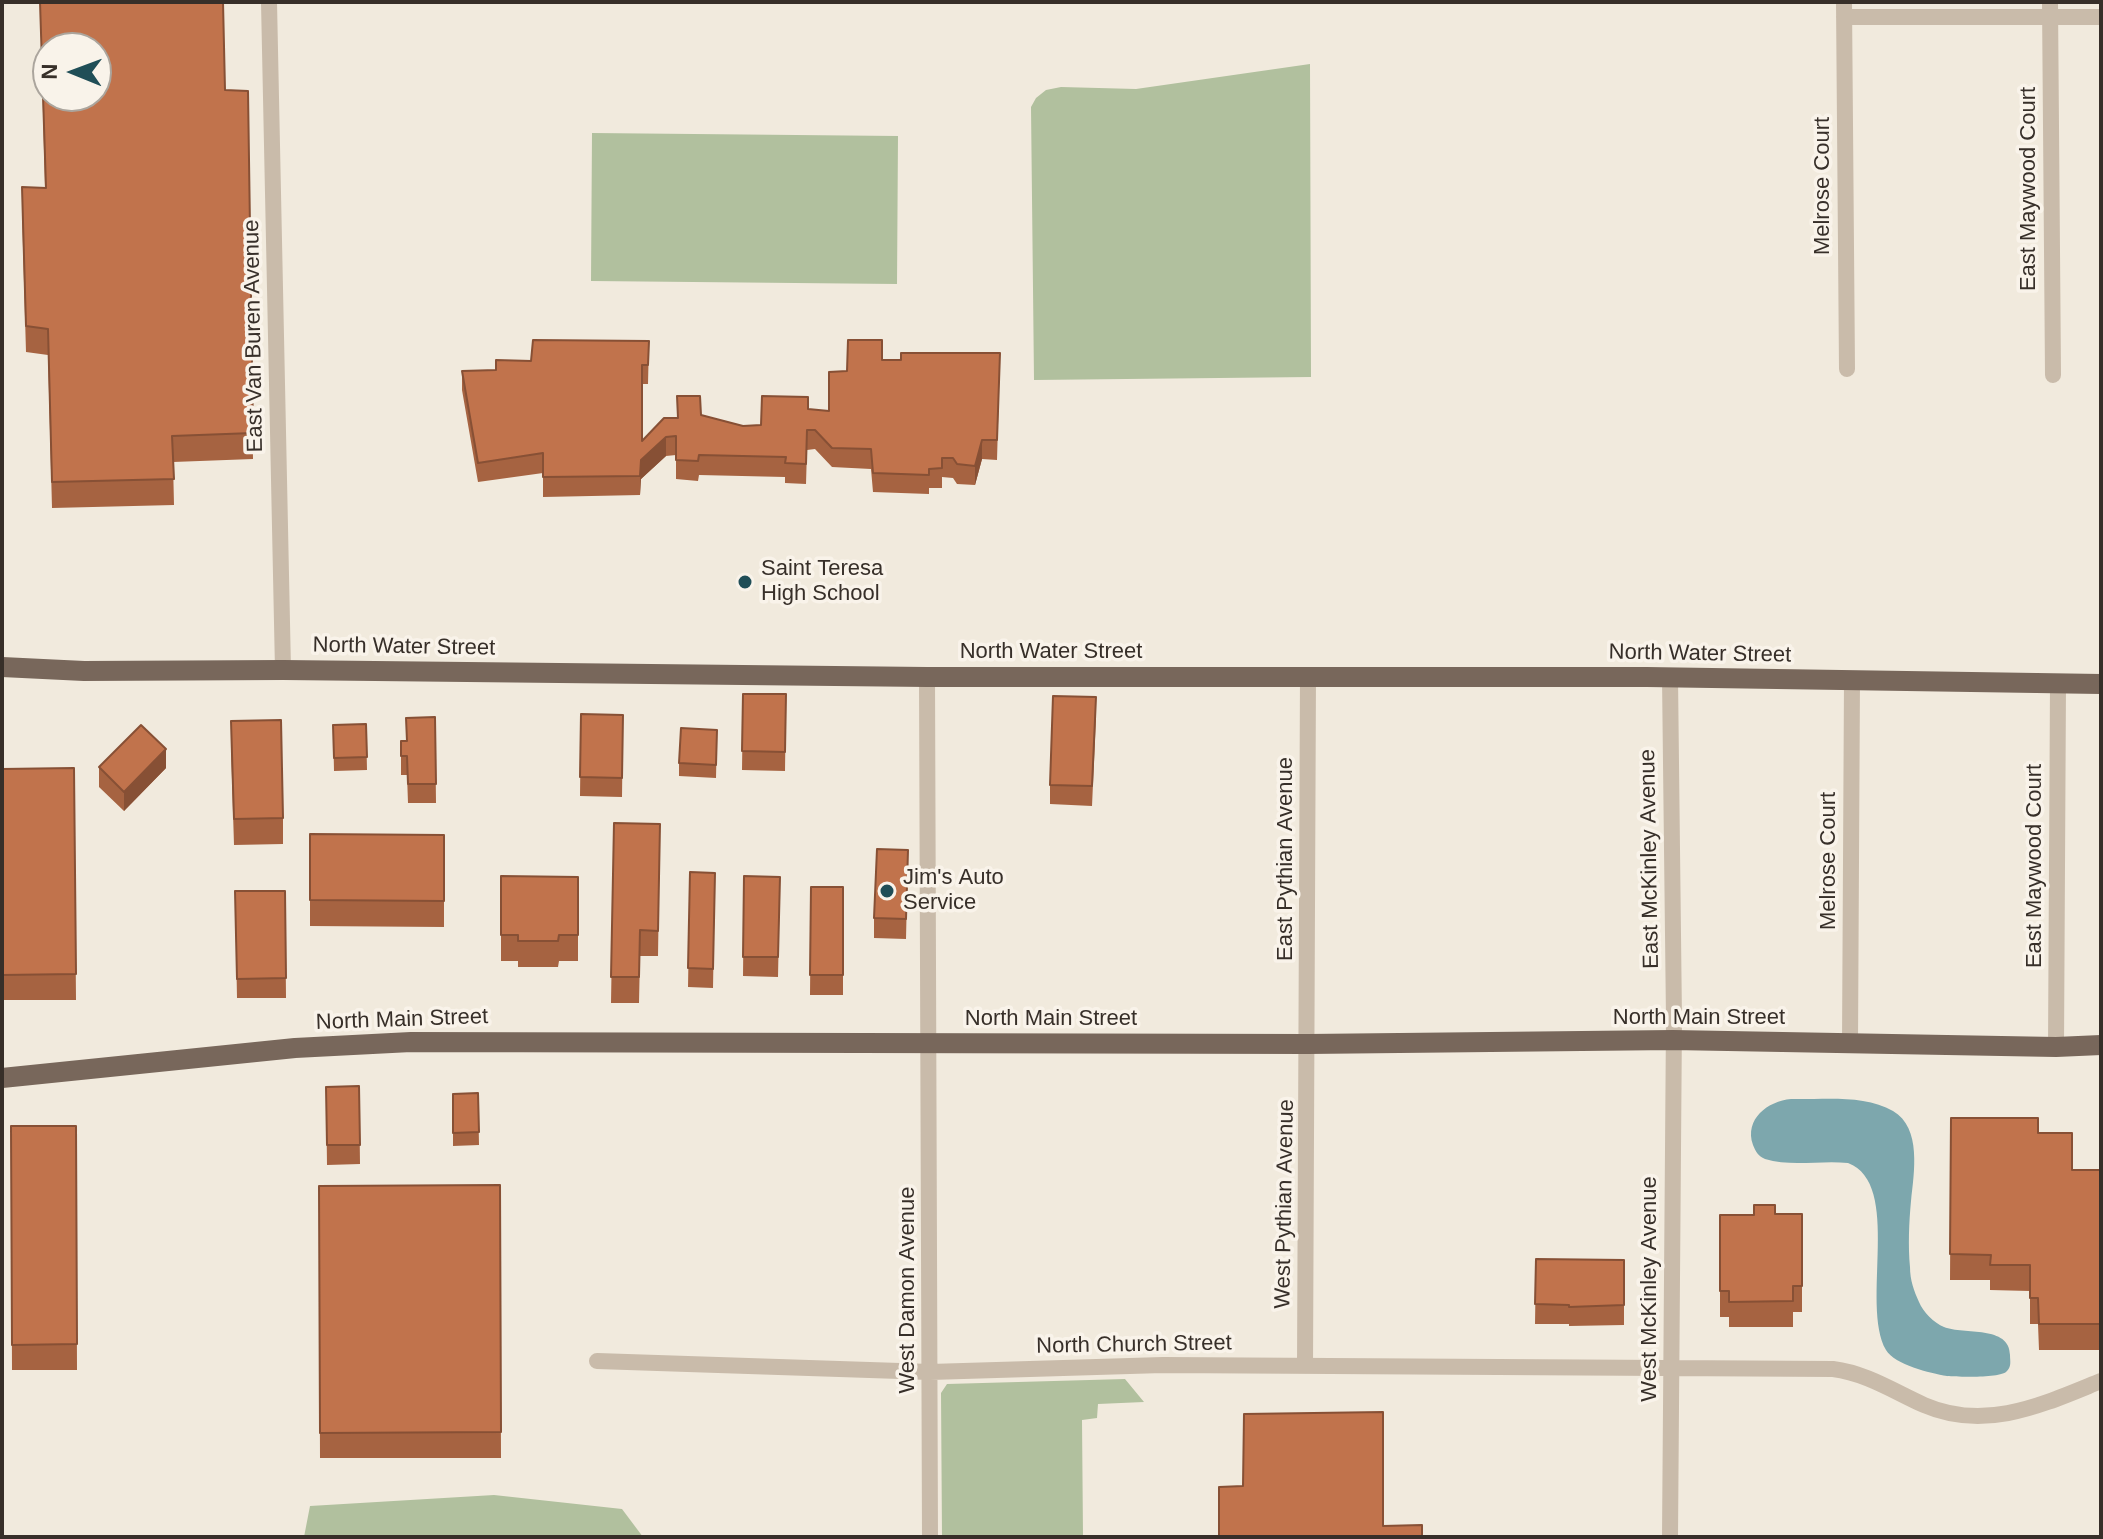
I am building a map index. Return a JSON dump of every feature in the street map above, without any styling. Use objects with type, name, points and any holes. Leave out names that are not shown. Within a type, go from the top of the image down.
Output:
[{"type":"main road","name":"North Water Street","points":[[2,667],[84,671],[283,670],[927,677],[1670,677],[2101,684]]},
{"type":"main road","name":"North Main Street","points":[[2,1078],[285,1049],[411,1042],[1308,1044],[1673,1040],[2056,1047],[2101,1045]]},
{"type":"street","name":"East Van Buren Avenue","points":[[269,2],[283,670]]},
{"type":"street","points":[[1844,9],[2050,9],[2101,17]]},
{"type":"street","name":"Melrose Court","points":[[1844,9],[1847,369]]},
{"type":"street","name":"East Maywood Court","points":[[2050,9],[2053,375]]},
{"type":"street","name":"East Pythian Avenue","points":[[1308,675],[1308,1044]]},
{"type":"street","name":"West Damon Avenue","points":[[927,677],[930,1537]]},
{"type":"street","name":"East McKinley Avenue","points":[[1670,677],[1673,1040]]},
{"type":"street","name":"Melrose Court","points":[[1850,1043],[1852,680]]},
{"type":"street","name":"East Maywood Court","points":[[2056,1047],[2058,684]]},
{"type":"street","name":"West McKinley Avenue","points":[[1670,1537],[1673,1040]]},
{"type":"street","name":"West Pythian Avenue","points":[[1305,1365],[1308,1044]]},
{"type":"street","name":"North Church Street","points":[[597,1361],[930,1372],[1163,1365],[1847,1371],[1942,1412],[1966,1415],[2019,1413],[2101,1381]]},
{"type":"green space","points":[[1310,64],[1311,377],[1034,380],[1031,107],[1036,98],[1046,90],[1061,87],[1136,89]]},
{"type":"green space","points":[[592,133],[898,136],[897,284],[591,281]]},
{"type":"green space","points":[[1125,1379],[1144,1402],[1098,1404],[1097,1418],[1082,1420],[1083,1537],[942,1537],[941,1393],[947,1384]]},
{"type":"green space","points":[[494,1495],[622,1509],[643,1537],[304,1537],[310,1506]]},
{"type":"water","points":[[1791,1099],[1869,1102],[1893,1111],[1902,1119],[1908,1128],[1914,1152],[1909,1251],[1917,1298],[1926,1313],[1940,1325],[2002,1339],[2010,1355],[2010,1366],[2006,1372],[1987,1376],[1947,1376],[1905,1364],[1886,1350],[1879,1330],[1877,1304],[1877,1219],[1873,1195],[1864,1175],[1848,1163],[1785,1163],[1765,1159],[1753,1145],[1752,1127],[1760,1113],[1774,1103]]},
{"type":"building","points":[[40,2],[223,2],[225,90],[248,91],[253,433],[172,436],[174,479],[52,482],[48,329],[26,326],[22,187],[46,188],[44,112],[112,112],[112,32],[41,32]]},
{"type":"building","points":[[533,340],[649,341],[648,365],[642,365],[642,441],[664,418],[678,418],[677,396],[700,396],[701,415],[743,426],[761,425],[762,396],[808,397],[808,409],[829,411],[829,372],[847,371],[848,340],[882,340],[882,360],[901,360],[901,353],[1000,353],[997,440],[982,440],[975,466],[957,464],[953,458],[942,458],[942,468],[929,469],[929,475],[873,473],[871,449],[832,448],[815,430],[807,430],[806,464],[785,463],[786,457],[699,455],[698,461],[676,460],[676,436],[666,437],[641,460],[640,476],[543,477],[543,453],[478,463],[462,371],[496,370],[496,360],[531,361]]},
{"type":"building","points":[[743,694],[786,694],[785,752],[742,751]]},
{"type":"building","points":[[1053,696],[1096,697],[1092,786],[1050,785]]},
{"type":"building","points":[[581,714],[623,715],[622,778],[580,777]]},
{"type":"building","points":[[435,717],[436,784],[408,784],[407,756],[401,756],[401,741],[407,741],[406,718]]},
{"type":"building","points":[[281,720],[283,818],[234,819],[231,721]]},
{"type":"building","points":[[366,724],[367,757],[334,758],[333,725]]},
{"type":"building","points":[[141,725],[166,749],[124,792],[99,767]]},
{"type":"building","points":[[681,728],[717,730],[716,765],[679,763]]},
{"type":"building","points":[[74,768],[76,974],[2,975],[2,769]]},
{"type":"building","points":[[614,823],[660,824],[658,931],[640,930],[639,977],[611,977]]},
{"type":"building","points":[[310,834],[444,835],[444,901],[310,900]]},
{"type":"building","points":[[877,849],[908,850],[906,919],[874,918]]},
{"type":"building","points":[[690,872],[715,873],[713,969],[688,968]]},
{"type":"building","points":[[501,876],[578,877],[578,935],[559,935],[558,941],[518,941],[518,935],[501,935]]},
{"type":"building","points":[[744,876],[780,877],[778,957],[743,957]]},
{"type":"building","points":[[811,887],[843,887],[843,975],[810,975]]},
{"type":"building","points":[[235,891],[285,891],[286,978],[237,979]]},
{"type":"building","points":[[359,1086],[360,1145],[327,1145],[326,1087]]},
{"type":"building","points":[[478,1093],[479,1132],[453,1133],[453,1094]]},
{"type":"building","points":[[1951,1118],[2038,1118],[2038,1133],[2072,1133],[2072,1170],[2101,1170],[2101,1324],[2039,1324],[2038,1298],[2030,1298],[2030,1265],[1990,1265],[1991,1255],[1950,1254]]},
{"type":"building","points":[[11,1126],[76,1126],[77,1344],[12,1345]]},
{"type":"building","points":[[500,1185],[501,1432],[320,1433],[319,1186]]},
{"type":"building","points":[[1754,1205],[1775,1205],[1775,1214],[1802,1214],[1802,1286],[1793,1286],[1793,1301],[1729,1302],[1729,1291],[1720,1291],[1720,1215],[1754,1215]]},
{"type":"building","points":[[1536,1259],[1624,1260],[1624,1305],[1569,1307],[1535,1304]]},
{"type":"building","points":[[1383,1412],[1383,1526],[1422,1525],[1422,1537],[1219,1537],[1219,1487],[1243,1486],[1244,1414]]},
{"type":"place","name":"Saint Teresa High School","points":[[745,582]]},
{"type":"place","name":"Jim's Auto Service","points":[[887,891]]}]
